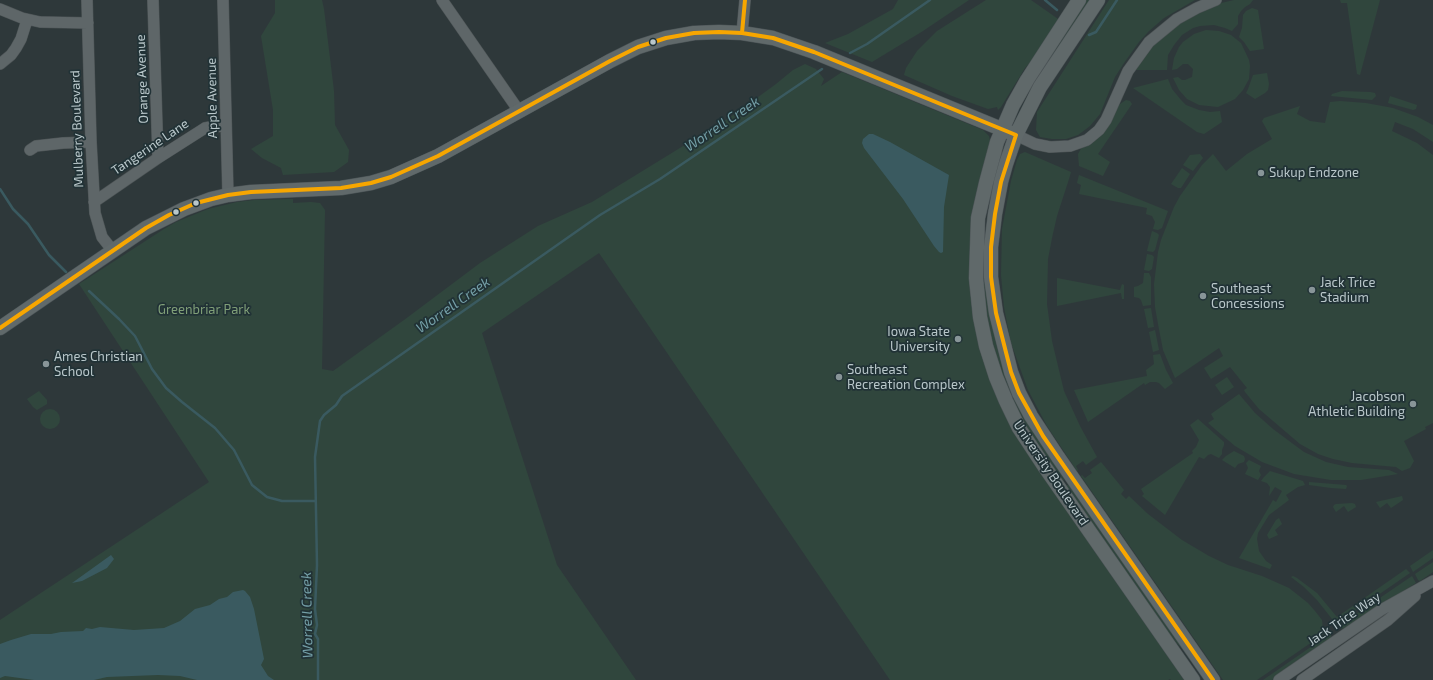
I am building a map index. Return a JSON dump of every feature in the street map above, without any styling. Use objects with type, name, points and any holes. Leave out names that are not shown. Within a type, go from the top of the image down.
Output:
[{"type":"main road","name":"University Boulevard","points":[[1079,0],[1027,80],[1002,129],[986,183],[978,218],[976,278],[980,317],[986,346],[996,377],[1006,401],[1031,447],[1193,680]]},
{"type":"main road","name":"University Boulevard","points":[[1098,0],[1040,87],[1016,135],[1001,182],[991,247],[991,277],[996,313],[1011,372],[1028,410],[1043,436],[1213,680]]},
{"type":"main road","points":[[0,328],[146,228],[169,215],[196,204],[228,195],[251,192],[341,188],[371,183],[391,177],[438,156],[610,61],[638,47],[666,38],[694,33],[742,33],[773,38],[808,49],[1016,135]]},
{"type":"street","name":"Mulberry Boulevard","points":[[88,0],[91,142],[94,202],[96,220],[102,237],[113,251]]},
{"type":"street","name":"Orange Avenue","points":[[153,0],[158,158]]},
{"type":"street","name":"Apple Avenue","points":[[224,0],[228,195]]},
{"type":"street","points":[[442,0],[520,111]]},
{"type":"street","points":[[742,33],[745,0]]},
{"type":"street","points":[[1016,135],[1035,144],[1050,147],[1079,144],[1090,137],[1099,130],[1106,120],[1128,71],[1141,51],[1149,42],[1177,19],[1216,0]]},
{"type":"street","points":[[0,9],[27,20],[88,23]]},
{"type":"street","points":[[0,64],[11,55],[16,48],[21,39],[27,20]]},
{"type":"street","name":"Tangerine Lane","points":[[94,202],[205,128],[215,126],[226,127]]},
{"type":"street","points":[[30,150],[36,146],[91,142]]},
{"type":"street","name":"Jack Trice Way","points":[[1279,680],[1381,610],[1430,583]]},
{"type":"street","name":"Jack Trice Way","points":[[1302,680],[1388,620],[1430,583]]},
{"type":"green space","points":[[275,0],[322,0],[334,91],[335,125],[349,150],[348,162],[334,172],[283,175],[281,168],[262,158],[251,149],[273,136],[273,110],[261,36],[275,13]]},
{"type":"green space","points":[[898,0],[969,0],[923,31],[872,62],[825,43],[848,34],[893,9]]},
{"type":"green space","points":[[986,0],[1031,0],[1061,21],[1038,54],[1025,68],[998,110],[997,107],[988,109],[952,96],[904,75],[906,68],[917,51],[937,31]]},
{"type":"green space","points":[[1085,0],[1093,0],[1034,84],[1040,71]]},
{"type":"green space","points":[[1109,0],[1195,0],[1164,18],[1139,42],[1115,77],[1100,114],[1090,126],[1078,135],[1066,139],[1040,137],[1036,130],[1037,112]]},
{"type":"green space","points":[[1234,0],[1253,0],[1241,11],[1238,16],[1238,24],[1232,31],[1214,25],[1193,28],[1182,35],[1174,45],[1168,55],[1167,70],[1133,70],[1160,38],[1188,18],[1217,4]]},
{"type":"green space","points":[[1340,0],[1380,0],[1360,75],[1357,74],[1347,3],[1341,3]]},
{"type":"green space","points":[[1252,8],[1258,10],[1264,49],[1250,51],[1239,37],[1242,28],[1243,15],[1246,11]]},
{"type":"green space","points":[[1206,30],[1219,31],[1231,35],[1241,43],[1249,60],[1250,66],[1249,79],[1243,90],[1235,99],[1218,107],[1199,105],[1187,99],[1179,90],[1173,78],[1178,77],[1185,80],[1192,77],[1193,69],[1188,64],[1183,64],[1177,69],[1172,70],[1174,58],[1183,42],[1194,34]]},
{"type":"green space","name":"Greenbriar Park","points":[[805,64],[816,69],[824,79],[821,86],[842,72],[983,130],[989,136],[990,141],[973,239],[997,389],[1184,680],[890,680],[599,253],[482,333],[557,565],[636,680],[0,680],[0,620],[209,482],[79,284],[176,222],[208,209],[237,202],[254,200],[293,199],[293,203],[320,203],[325,210],[322,369],[333,371],[480,263],[538,226],[592,202],[732,116],[793,70]]},
{"type":"green space","points":[[1267,73],[1269,84],[1268,90],[1265,93],[1255,99],[1246,93],[1253,75]]},
{"type":"green space","points":[[1168,79],[1172,89],[1186,105],[1210,112],[1220,111],[1222,122],[1204,134],[1197,132],[1133,88]]},
{"type":"green space","points":[[1342,91],[1370,92],[1375,93],[1376,96],[1372,100],[1331,96],[1332,94]]},
{"type":"green space","points":[[1390,96],[1417,105],[1416,109],[1413,110],[1388,103]]},
{"type":"green space","points":[[1126,100],[1130,101],[1132,104],[1098,154],[1110,162],[1103,176],[1079,166],[1078,154],[1082,147],[1120,104]]},
{"type":"green space","name":"Jack Trice Stadium","points":[[1340,101],[1366,103],[1393,108],[1418,117],[1433,125],[1433,142],[1413,129],[1395,122],[1392,131],[1417,143],[1433,155],[1433,423],[1425,427],[1426,429],[1404,441],[1414,461],[1410,468],[1402,471],[1396,467],[1352,463],[1333,459],[1318,454],[1300,444],[1259,409],[1245,392],[1244,390],[1247,388],[1230,367],[1211,379],[1204,368],[1223,356],[1219,348],[1175,378],[1163,350],[1155,307],[1154,284],[1161,240],[1180,196],[1202,165],[1213,154],[1226,171],[1247,154],[1272,139],[1262,121],[1264,118],[1300,106],[1297,114],[1310,121],[1325,123],[1330,102]]},
{"type":"green space","points":[[1025,152],[1071,172],[1057,216],[1048,259],[1047,304],[1052,341],[1064,391],[1080,426],[1097,457],[1086,465],[1083,461],[1076,466],[1077,471],[1047,426],[1028,390],[1011,343],[1004,307],[1001,275],[1002,229],[1011,181],[1017,160],[1020,154]]},
{"type":"green space","points":[[1200,154],[1203,158],[1193,171],[1183,165],[1190,155]]},
{"type":"green space","points":[[1182,168],[1190,174],[1181,188],[1178,188],[1171,184]]},
{"type":"green space","points":[[1079,175],[1168,211],[1162,228],[1158,230],[1153,229],[1155,222],[1152,216],[1146,214],[1147,208],[1079,194],[1081,185],[1077,183]]},
{"type":"green space","points":[[1152,231],[1159,235],[1155,250],[1153,252],[1147,251]]},
{"type":"green space","points":[[983,251],[996,338],[1067,478],[1061,482],[1032,440],[1005,385],[990,339],[982,279]]},
{"type":"green space","points":[[1147,254],[1154,257],[1152,269],[1149,271],[1144,270]]},
{"type":"green space","points":[[1144,273],[1149,273],[1151,277],[1151,305],[1143,306],[1139,298],[1134,297],[1134,287],[1143,283]]},
{"type":"green space","points":[[1057,278],[1120,290],[1122,284],[1124,285],[1124,299],[1122,299],[1121,293],[1057,306]]},
{"type":"green space","points":[[1151,308],[1154,327],[1148,328],[1144,309]]},
{"type":"green space","points":[[1155,330],[1159,350],[1153,352],[1149,332]]},
{"type":"green space","points":[[1160,354],[1173,383],[1165,389],[1156,382],[1150,382],[1145,385],[1144,383],[1088,422],[1074,390],[1147,376],[1146,370],[1154,364],[1153,355]]},
{"type":"green space","points":[[1227,377],[1234,387],[1222,395],[1215,385]]},
{"type":"green space","points":[[39,391],[47,400],[47,404],[37,410],[27,399]]},
{"type":"green space","points":[[1239,394],[1255,413],[1273,429],[1304,452],[1326,462],[1348,467],[1389,470],[1398,474],[1361,480],[1331,480],[1294,474],[1262,462],[1235,446],[1208,423],[1214,419],[1211,414]]},
{"type":"green space","points":[[50,409],[57,412],[60,419],[57,426],[50,429],[43,426],[40,419],[43,412]]},
{"type":"green space","points":[[1198,419],[1224,442],[1222,454],[1219,458],[1211,454],[1204,459],[1199,457],[1165,515],[1142,496],[1144,494],[1141,489],[1193,453],[1192,451],[1196,447],[1199,440],[1190,425]]},
{"type":"green space","points":[[1234,451],[1244,456],[1245,459],[1244,462],[1238,464],[1235,468],[1222,460]]},
{"type":"green space","points":[[1249,460],[1261,466],[1259,471],[1261,475],[1258,480],[1245,474],[1248,468],[1246,463]]},
{"type":"green space","points":[[1101,462],[1124,490],[1121,494],[1126,499],[1129,496],[1148,514],[1182,540],[1209,556],[1228,565],[1262,576],[1289,588],[1308,603],[1315,611],[1322,620],[1325,633],[1257,680],[1223,680],[1081,476],[1082,475],[1085,478],[1092,473],[1090,470]]},
{"type":"green space","points":[[1270,471],[1303,481],[1305,485],[1298,487],[1286,495],[1289,500],[1269,515],[1258,533],[1257,539],[1259,551],[1266,561],[1272,565],[1270,569],[1239,558],[1273,500],[1276,502],[1282,491],[1275,487],[1269,496],[1270,487],[1267,483],[1261,481]]},
{"type":"green space","points":[[1309,482],[1347,486],[1346,489],[1331,488],[1309,485]]},
{"type":"green space","points":[[1070,483],[1207,680],[1204,680],[1183,650],[1166,631],[1065,487]]},
{"type":"green space","points":[[1402,496],[1403,500],[1391,508],[1387,503],[1380,508],[1376,502]]},
{"type":"green space","points":[[1336,504],[1355,504],[1356,507],[1348,512],[1344,506],[1336,512],[1333,507]]},
{"type":"green space","points":[[1279,518],[1282,524],[1275,530],[1278,535],[1269,539],[1267,535],[1276,520]]},
{"type":"green space","points":[[1433,550],[1433,558],[1413,572],[1410,566]]},
{"type":"green space","points":[[1433,562],[1433,572],[1420,581],[1418,580],[1415,574]]},
{"type":"green space","points":[[1406,569],[1410,573],[1336,624],[1317,600],[1291,577],[1293,576],[1297,578],[1317,593],[1337,617]]},
{"type":"green space","points":[[1412,576],[1416,583],[1345,629],[1339,628],[1349,619]]},
{"type":"green space","points":[[1331,633],[1329,641],[1272,680],[1263,680]]},
{"type":"water","points":[[869,134],[873,134],[890,142],[949,175],[944,207],[943,252],[939,252],[934,246],[903,199],[864,148],[862,143],[863,139]]},
{"type":"water","points":[[111,555],[114,559],[107,568],[82,581],[72,583]]},
{"type":"water","points":[[243,590],[250,597],[254,609],[264,659],[261,665],[268,676],[274,680],[197,680],[180,676],[158,675],[107,677],[94,680],[34,680],[5,676],[0,678],[0,644],[11,640],[31,634],[83,631],[86,628],[92,629],[100,627],[134,630],[164,628],[180,621],[195,609],[210,605],[219,599],[227,597],[233,592]]},
{"type":"waterway","name":"Worrell Creek","points":[[850,53],[867,44],[930,0]]},
{"type":"waterway","points":[[1045,0],[1057,10]]},
{"type":"waterway","points":[[1089,35],[1096,32],[1117,0]]},
{"type":"waterway","name":"Worrell Creek","points":[[318,680],[318,639],[315,634],[317,625],[315,609],[317,565],[315,457],[320,421],[324,415],[336,405],[342,396],[600,215],[660,179],[822,69]]},
{"type":"waterway","points":[[0,189],[13,209],[28,224],[49,255],[66,272]]},
{"type":"waterway","points":[[89,291],[135,336],[152,369],[166,388],[215,428],[234,450],[252,485],[267,497],[282,501],[315,501]]},
{"type":"transit line","points":[[742,33],[745,0]]},
{"type":"transit line","points":[[0,328],[146,228],[169,215],[196,203],[228,195],[251,192],[341,188],[371,183],[391,177],[438,156],[610,61],[638,47],[666,38],[694,33],[719,32],[742,33],[773,38],[814,52],[1016,135],[1001,182],[991,247],[991,277],[996,313],[1011,372],[1019,393],[1043,436],[1213,680]]},
{"type":"place","name":"Sukup Endzone","points":[[1261,173]]},
{"type":"place","name":"Jack Trice Stadium","points":[[1312,290]]},
{"type":"place","name":"Southeast Concessions","points":[[1203,296]]},
{"type":"place","name":"Iowa State University","points":[[958,339]]},
{"type":"place","name":"Ames Christian School","points":[[46,364]]},
{"type":"place","name":"Southeast Recreation Complex","points":[[839,377]]},
{"type":"place","name":"Jacobson Athletic Building","points":[[1413,404]]}]
